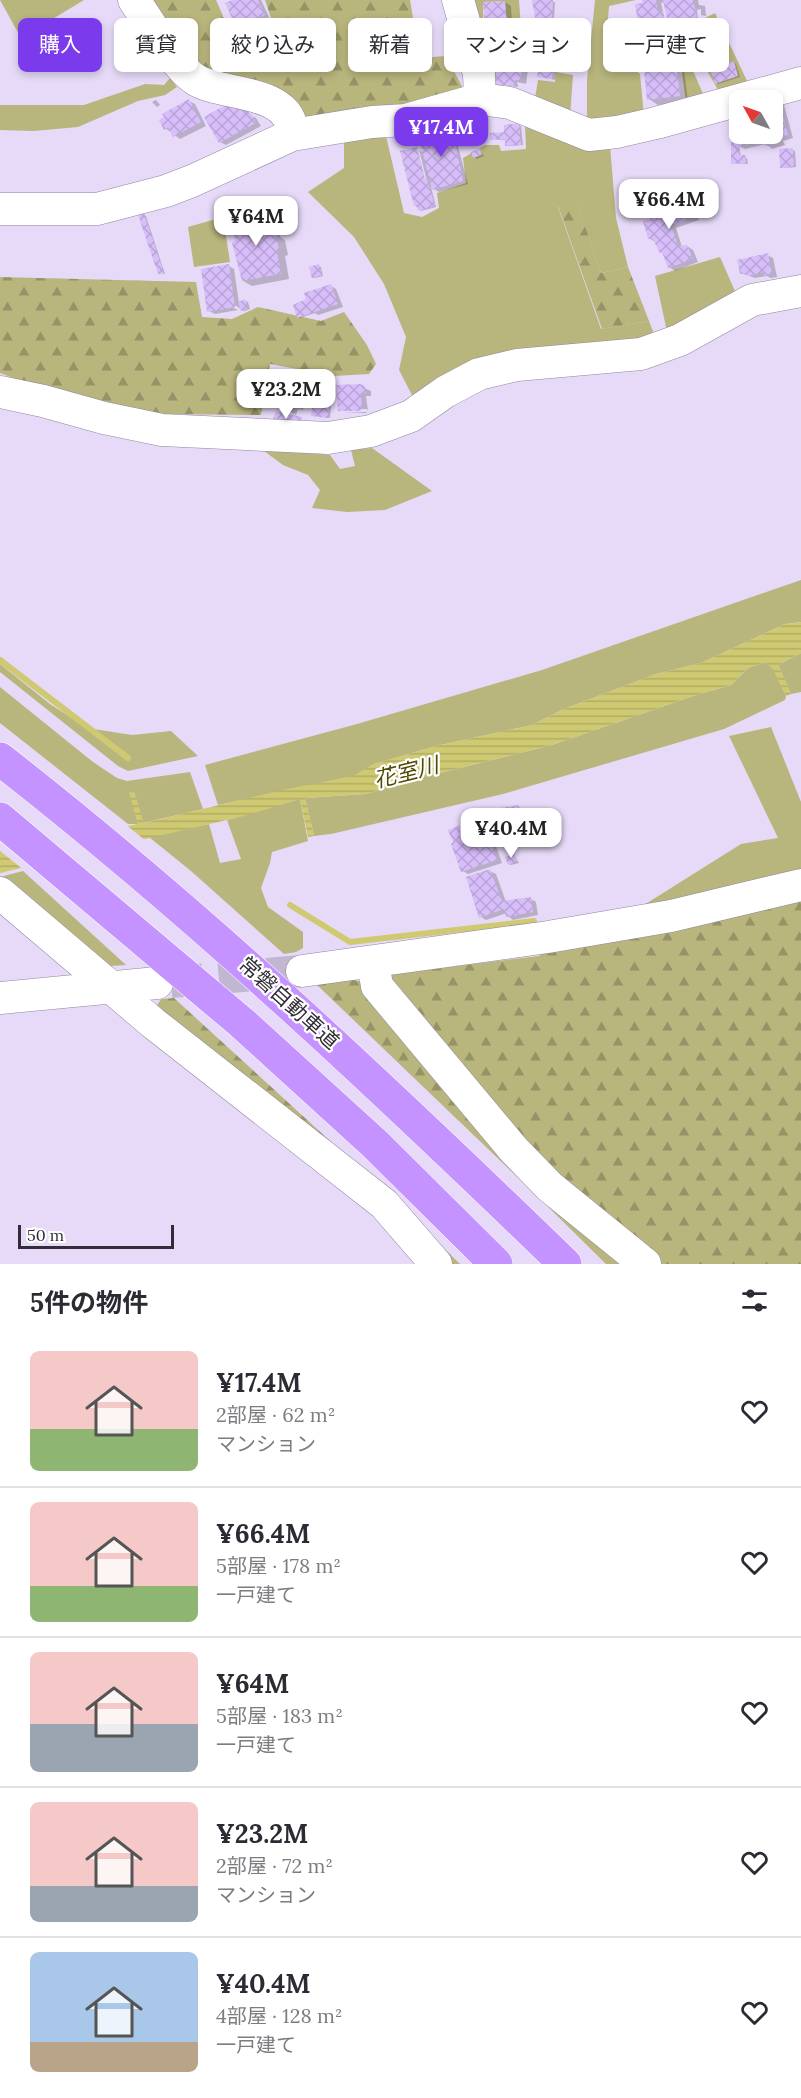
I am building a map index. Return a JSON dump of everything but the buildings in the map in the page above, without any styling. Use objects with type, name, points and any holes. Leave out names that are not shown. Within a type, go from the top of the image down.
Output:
[{"type":"highway","name":"常磐自動車道","points":[[0,759],[158,887],[288,1001],[398,1102],[565,1264]]},
{"type":"highway","points":[[0,819],[242,1023],[375,1144],[496,1264]]},
{"type":"street","points":[[134,0],[173,57],[194,79],[268,100],[288,116],[292,124],[291,135]]},
{"type":"street","points":[[458,0],[479,74],[480,99]]},
{"type":"street","points":[[0,209],[97,209],[166,191],[291,135],[372,122],[406,120],[480,99],[510,103],[589,135],[617,132],[656,123],[801,83]]},
{"type":"street","points":[[0,392],[162,430],[328,438],[371,431],[411,416],[445,392],[479,374],[517,365],[641,354],[680,340],[752,300],[801,291]]},
{"type":"street","points":[[302,971],[548,938],[670,916],[801,885]]},
{"type":"street","points":[[9,901],[109,987],[384,1204],[436,1264]]},
{"type":"street","points":[[373,962],[377,986],[514,1150],[550,1186],[645,1264]]},
{"type":"street","points":[[0,998],[157,983]]},
{"type":"green space","points":[[0,0],[84,0],[54,18],[18,18],[18,33]]},
{"type":"green space","points":[[144,0],[216,0],[224,18],[210,18],[210,72],[336,72],[336,18],[271,18],[265,0],[410,0],[413,18],[348,18],[348,72],[432,72],[432,57],[444,56],[444,72],[454,72],[464,90],[422,107],[311,120],[275,96],[202,75],[198,70],[198,18],[158,18]]},
{"type":"green space","points":[[467,0],[519,0],[520,18],[506,18],[505,1],[483,2],[483,18],[472,18]]},
{"type":"green space","points":[[595,0],[636,0],[609,6],[608,18],[603,18],[603,72],[638,72],[640,74],[644,116],[587,123],[587,80],[588,72],[591,72]]},
{"type":"green space","points":[[715,13],[717,18],[705,18]]},
{"type":"green space","points":[[729,43],[748,83],[721,95],[708,72],[729,72]]},
{"type":"green space","points":[[486,72],[493,72],[492,83],[523,92],[490,87]]},
{"type":"green space","points":[[556,72],[573,75],[570,117],[534,104],[538,80],[555,82]]},
{"type":"green space","points":[[694,72],[704,96],[686,102],[682,73]]},
{"type":"green space","points":[[170,78],[177,87],[165,95],[138,101],[78,127],[34,131],[0,130],[0,105],[84,105],[145,84],[164,85]]},
{"type":"green space","points":[[525,124],[610,146],[616,218],[628,267],[601,273],[577,203],[558,207],[601,329],[649,321],[653,331],[645,342],[413,397],[399,370],[406,337],[384,284],[354,237],[308,192],[344,168],[344,136],[386,136],[404,213],[422,217],[439,208],[437,193],[466,183],[463,158],[485,145],[499,145],[501,151],[526,149]]},
{"type":"green space","points":[[577,202],[601,273],[628,267],[649,321],[602,329],[558,206]]},
{"type":"green space","points":[[223,217],[230,262],[194,267],[188,227]]},
{"type":"green space","points":[[720,257],[738,298],[670,331],[666,327],[655,276]]},
{"type":"green space","points":[[0,277],[196,282],[202,317],[232,319],[258,307],[321,321],[344,312],[367,345],[376,364],[369,374],[334,376],[270,364],[261,415],[161,414],[55,394],[0,373]]},
{"type":"green space","points":[[260,448],[330,455],[340,469],[355,466],[351,450],[372,448],[432,491],[385,510],[347,512],[312,508],[320,490],[308,475],[283,465]]},
{"type":"green space","points":[[801,580],[801,622],[785,624],[701,663],[656,674],[564,709],[532,725],[436,746],[374,764],[354,776],[218,805],[205,765],[542,670]]},
{"type":"green space","points":[[801,653],[801,692],[791,694],[778,665]]},
{"type":"green space","points":[[765,662],[773,668],[786,696],[785,700],[724,729],[503,794],[314,836],[305,798],[366,794],[552,745],[731,685],[748,668]]},
{"type":"green space","points":[[0,664],[50,704],[87,728],[132,735],[171,731],[198,756],[128,771],[118,766],[0,672]]},
{"type":"green space","points":[[0,687],[93,762],[117,778],[127,781],[190,772],[203,809],[143,823],[134,792],[130,793],[138,824],[128,824],[0,723]]},
{"type":"green space","points":[[771,727],[801,802],[801,875],[636,910],[741,844],[778,838],[729,736]]},
{"type":"green space","points":[[300,799],[308,841],[272,852],[261,888],[268,907],[303,932],[303,948],[284,954],[191,871],[149,837],[209,824],[220,863],[241,859],[227,820]]},
{"type":"green space","points":[[23,871],[126,965],[95,967],[0,882],[0,877]]},
{"type":"green space","points":[[801,896],[801,1264],[656,1264],[559,1189],[386,980],[393,974],[539,956],[549,946]]},
{"type":"green space","points":[[350,979],[362,982],[636,1264],[606,1264],[316,984]]},
{"type":"green space","points":[[174,998],[388,1194],[460,1264],[443,1264],[156,1007],[161,999]]},
{"type":"water","name":"花室川","points":[[801,622],[801,653],[778,665],[791,694],[786,696],[773,669],[765,662],[748,668],[731,685],[552,745],[366,794],[305,798],[314,836],[308,837],[300,799],[248,815],[0,873],[0,850],[138,824],[129,792],[134,792],[144,823],[282,790],[353,776],[374,764],[436,746],[532,725],[564,709],[656,674],[701,663],[785,624]]},
{"type":"pier","points":[[125,824],[146,841],[25,871],[0,851],[0,847]]},
{"type":"waterway","points":[[0,660],[128,758]]},
{"type":"waterway","points":[[290,905],[350,942],[534,921]]},
{"type":"tunnel","points":[[171,982],[302,971]]}]
